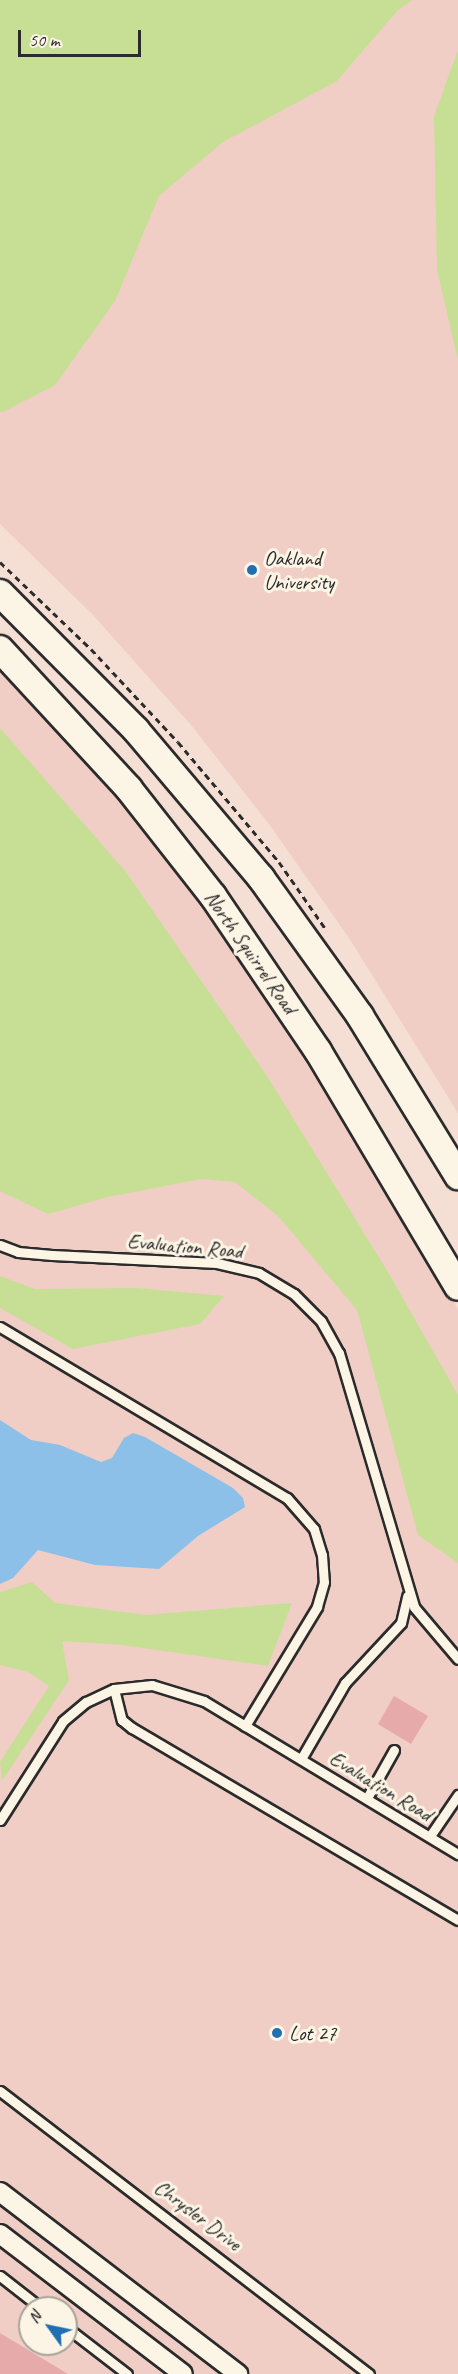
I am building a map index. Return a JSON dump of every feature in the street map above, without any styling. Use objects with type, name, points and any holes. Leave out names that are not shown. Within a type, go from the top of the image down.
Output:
[{"type":"main road","points":[[0,593],[136,730],[261,878],[360,1016],[458,1176]]},
{"type":"main road","name":"North Squirrel Road","points":[[0,649],[129,789],[213,896],[318,1051],[458,1287]]},
{"type":"street","points":[[0,2192],[238,2374]]},
{"type":"street","points":[[0,2234],[183,2374]]},
{"type":"lane","name":"Evaluation Road","points":[[0,1245],[41,1254],[217,1263],[259,1273],[294,1294],[321,1321],[339,1353],[407,1589],[423,1622],[458,1659]]},
{"type":"lane","points":[[0,1327],[287,1498],[314,1529],[322,1556],[324,1582],[317,1607],[245,1726]]},
{"type":"lane","name":"Evaluation Road","points":[[301,1759],[345,1683],[401,1623],[408,1603],[407,1589]]},
{"type":"lane","name":"Evaluation Road","points":[[1,1814],[63,1720],[86,1702],[114,1689],[152,1685],[179,1690],[245,1726],[430,1836],[458,1795]]},
{"type":"lane","points":[[114,1689],[122,1720],[132,1728],[458,1920]]},
{"type":"lane","points":[[366,1798],[394,1750]]},
{"type":"lane","points":[[430,1836],[458,1854]]},
{"type":"lane","name":"Chrysler Drive","points":[[0,2091],[369,2374]]},
{"type":"lane","points":[[0,2276],[26,2296]]},
{"type":"lane","points":[[78,2336],[127,2374]]},
{"type":"shaded area","name":"Oakland University","points":[[0,0],[458,0],[458,1113],[349,938],[269,824],[191,725],[93,615],[0,524]]},
{"type":"shaded area","points":[[0,664],[69,736],[192,887],[288,1024],[458,1309],[458,2374],[0,2374]]},
{"type":"green space","points":[[0,0],[412,0],[397,11],[337,81],[223,142],[159,196],[115,301],[55,385],[3,412],[0,412]]},
{"type":"green space","points":[[458,50],[458,360],[437,270],[434,116]]},
{"type":"green space","points":[[0,728],[126,872],[267,1076],[388,1272],[458,1395],[458,1563],[418,1535],[357,1310],[279,1217],[235,1182],[201,1179],[108,1197],[48,1214],[0,1191]]},
{"type":"green space","points":[[0,1276],[35,1289],[137,1288],[224,1296],[200,1324],[73,1349],[0,1308]]},
{"type":"green space","points":[[32,1582],[55,1603],[146,1615],[292,1603],[268,1666],[122,1645],[62,1641],[69,1680],[2,1781],[0,1762],[49,1686],[28,1672],[0,1665],[0,1592]]},
{"type":"water","points":[[0,1420],[31,1440],[60,1445],[101,1462],[112,1458],[124,1438],[133,1433],[145,1437],[233,1488],[243,1498],[245,1507],[198,1536],[159,1569],[95,1565],[38,1550],[13,1578],[0,1584]]},
{"type":"building","points":[[394,1696],[428,1716],[411,1744],[378,1724]]},
{"type":"building","points":[[0,2333],[18,2344],[18,2356],[38,2356],[68,2374],[0,2374]]},
{"type":"place","name":"Oakland University","points":[[252,570]]},
{"type":"place","name":"Lot 27","points":[[277,2033]]}]
